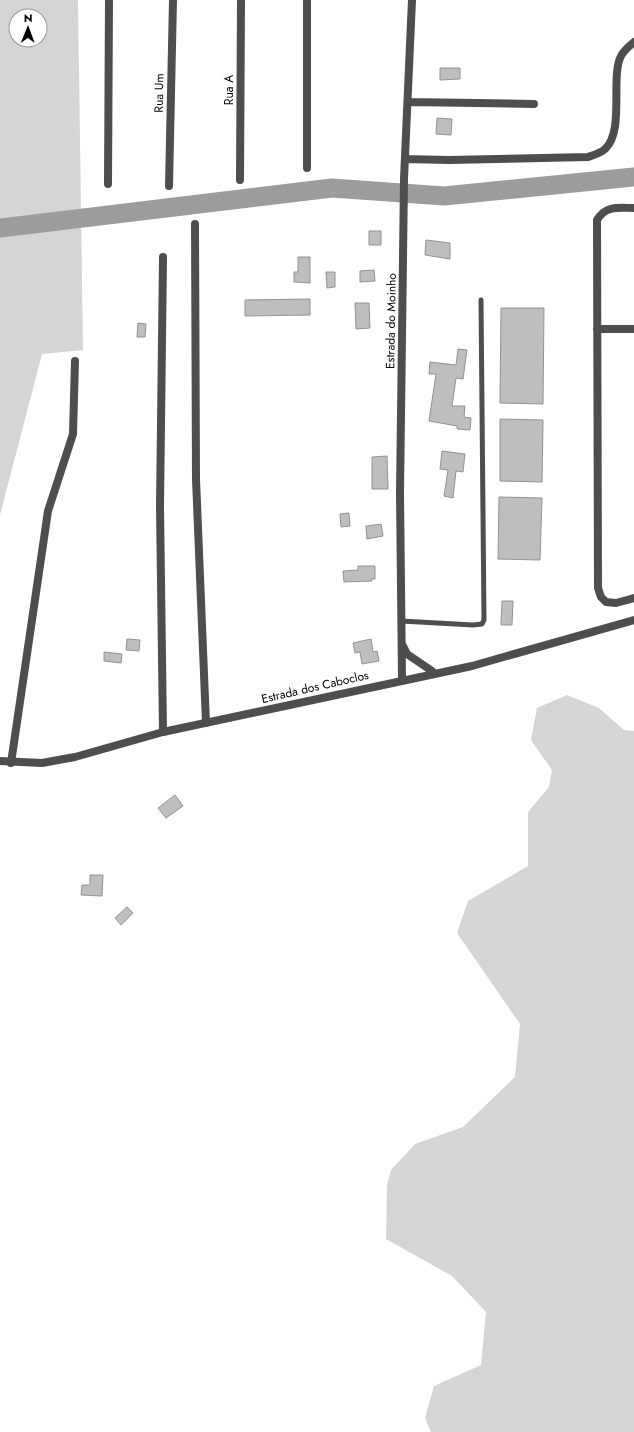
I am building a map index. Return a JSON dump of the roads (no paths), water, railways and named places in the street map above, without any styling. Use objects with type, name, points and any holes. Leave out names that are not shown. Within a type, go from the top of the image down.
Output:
[{"type":"street","points":[[108,184],[109,0]]},
{"type":"street","name":"Rua Um","points":[[169,186],[173,0]]},
{"type":"street","name":"Rua A","points":[[240,180],[241,0]]},
{"type":"street","points":[[307,0],[307,168]]},
{"type":"street","name":"Estrada do Moinho","points":[[402,679],[400,494],[404,180],[412,0]]},
{"type":"street","points":[[405,159],[449,160],[588,157],[598,154],[606,149],[611,141],[615,129],[621,56],[634,42]]},
{"type":"street","points":[[408,102],[534,104]]},
{"type":"street","points":[[634,208],[610,208],[604,212],[598,220],[597,329],[598,588],[601,597],[606,602],[616,603],[634,598]]},
{"type":"street","points":[[195,224],[196,479],[206,724]]},
{"type":"street","points":[[163,732],[160,506],[164,257]]},
{"type":"street","points":[[597,329],[634,329]]},
{"type":"street","points":[[11,763],[48,511],[73,434],[74,361]]},
{"type":"street","name":"Estrada dos Caboclos","points":[[0,761],[11,763],[42,763],[75,757],[163,732],[206,724],[402,679],[472,666],[634,620]]},
{"type":"street","points":[[402,643],[407,654],[432,670],[432,673]]},
{"type":"lane","points":[[401,621],[473,625],[482,624],[484,620],[481,300]]},
{"type":"waterway","points":[[0,228],[332,188],[444,196],[634,177]]}]
